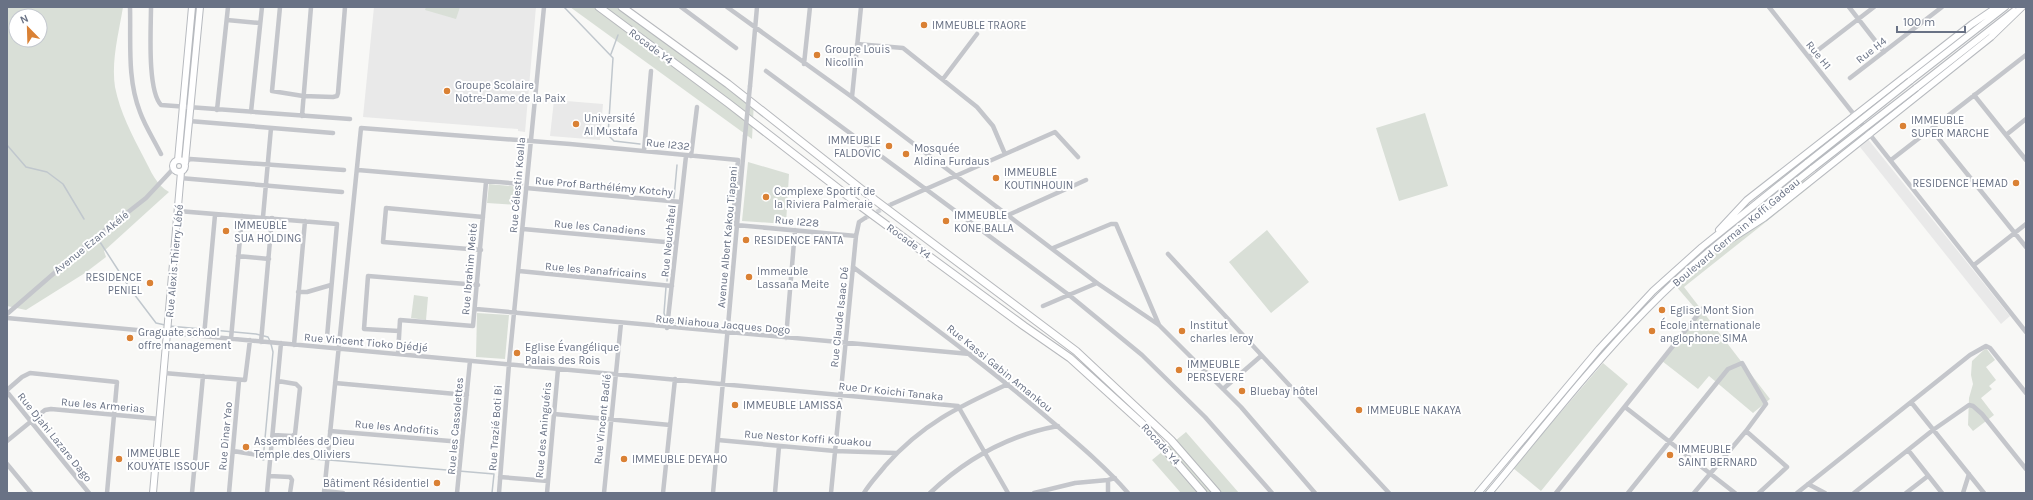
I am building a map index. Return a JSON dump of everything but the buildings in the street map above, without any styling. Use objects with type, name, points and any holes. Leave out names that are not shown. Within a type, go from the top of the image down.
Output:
[{"type":"highway","name":"Rocade Y4","points":[[599,7],[728,103],[862,207],[1070,358],[1145,426],[1203,493]]},
{"type":"highway","name":"Rocade Y4","points":[[622,7],[728,84],[875,200],[1076,351],[1171,440],[1217,493]]},
{"type":"main road","points":[[192,7],[187,108],[189,121],[185,163],[184,169],[180,175],[174,169],[173,163],[178,160],[187,108],[200,7]]},
{"type":"main road","points":[[1702,247],[1747,200],[1972,24],[1997,7]]},
{"type":"main road","name":"Boulevard Germain Koffi Gadeau","points":[[1478,493],[1625,320],[1653,291],[1702,247],[2005,7]]},
{"type":"main road","name":"Boulevard Germain Koffi Gadeau","points":[[1489,493],[1550,418],[1634,322],[1663,293],[1708,253],[1813,168],[2019,7]]},
{"type":"main road","points":[[1708,253],[1764,218],[1991,37],[2022,7]]},
{"type":"main road","points":[[178,160],[185,163]]},
{"type":"main road","name":"Rue Alexis Thierry Lébé","points":[[153,493],[180,175]]},
{"type":"street","points":[[130,7],[131,74],[135,96],[140,113],[161,154]]},
{"type":"street","points":[[151,7],[152,73],[156,95],[161,105],[350,119]]},
{"type":"street","points":[[217,110],[228,7]]},
{"type":"street","points":[[251,112],[262,7]]},
{"type":"street","points":[[280,7],[272,89],[275,92],[303,96],[337,96],[345,7]]},
{"type":"street","points":[[302,116],[311,7]]},
{"type":"street","name":"Rue Célestin Koalla","points":[[509,364],[544,7]]},
{"type":"street","points":[[681,7],[736,48]]},
{"type":"street","points":[[727,7],[804,64],[852,97],[1006,216],[1053,248],[1097,283],[1159,325],[1224,389],[1315,493]]},
{"type":"street","name":"Avenue Albert Kakou Tiapani","points":[[713,493],[724,384],[736,225],[757,7]]},
{"type":"street","points":[[804,64],[810,7]]},
{"type":"street","points":[[852,97],[861,7]]},
{"type":"street","name":"Rue H1","points":[[1769,7],[1870,132],[2026,332]]},
{"type":"street","points":[[1849,7],[1884,52]]},
{"type":"street","points":[[1809,57],[1874,7]]},
{"type":"street","name":"Rue H4","points":[[1850,78],[1942,7]]},
{"type":"street","points":[[226,20],[260,23]]},
{"type":"street","points":[[943,79],[977,34]]},
{"type":"street","points":[[857,44],[902,48],[943,79],[983,113],[993,126],[1005,154]]},
{"type":"street","points":[[1891,160],[2026,55]]},
{"type":"street","points":[[644,151],[651,71]]},
{"type":"street","points":[[766,71],[1069,295],[1142,354],[1206,418],[1272,493]]},
{"type":"street","points":[[1974,95],[2026,160]]},
{"type":"street","name":"Rue Neuchâtel","points":[[667,328],[681,202],[697,107]]},
{"type":"street","points":[[2006,135],[2026,119]]},
{"type":"street","points":[[189,121],[332,133]]},
{"type":"street","points":[[263,217],[271,128]]},
{"type":"street","name":"Rue I232","points":[[358,170],[361,128],[738,160],[733,221],[736,225]]},
{"type":"street","points":[[1931,129],[2026,247]]},
{"type":"street","points":[[892,204],[1055,132],[1078,157]]},
{"type":"street","points":[[185,163],[190,159],[344,170]]},
{"type":"street","name":"Avenue Ezan Akélé","points":[[7,314],[90,242],[146,198],[174,169]]},
{"type":"street","points":[[343,493],[324,492],[334,383],[358,170],[520,184]]},
{"type":"street","points":[[180,175],[266,186],[342,192]]},
{"type":"street","points":[[1006,216],[1086,180]]},
{"type":"street","name":"Rue Ibrahim Meité","points":[[399,331],[400,320],[473,326],[476,309],[486,182]]},
{"type":"street","name":"Rue Prof Barthélémy Kotchy","points":[[526,188],[681,202]]},
{"type":"street","points":[[481,250],[383,242],[386,208],[483,217]]},
{"type":"street","points":[[178,211],[337,224],[327,336]]},
{"type":"street","points":[[204,336],[215,215]]},
{"type":"street","points":[[231,339],[242,216]]},
{"type":"street","points":[[261,342],[272,218]]},
{"type":"street","name":"Rue Claude Isaac Dé","points":[[831,493],[856,236],[859,222],[865,218]]},
{"type":"street","points":[[294,345],[305,221]]},
{"type":"street","points":[[1053,248],[1111,224],[1116,224],[1159,325]]},
{"type":"street","points":[[1974,265],[2026,224]]},
{"type":"street","name":"Rue I228","points":[[736,225],[856,236]]},
{"type":"street","name":"Rue les Canadiens","points":[[523,229],[676,243]]},
{"type":"street","points":[[786,338],[795,230]]},
{"type":"street","points":[[1168,254],[1389,493]]},
{"type":"street","points":[[238,256],[268,259]]},
{"type":"street","name":"Rue Kassi Gabin Amankou","points":[[853,267],[1008,384],[1058,426],[1115,478],[1128,493]]},
{"type":"street","name":"Rue les Panafricains","points":[[519,271],[672,286]]},
{"type":"street","points":[[398,352],[399,331],[364,329],[368,276],[478,286]]},
{"type":"street","points":[[1043,306],[1097,283]]},
{"type":"street","points":[[298,292],[307,292],[331,285]]},
{"type":"street","points":[[1556,493],[1704,307]]},
{"type":"street","name":"Rue Niahoua Jacques Dogo","points":[[476,309],[667,328],[970,354]]},
{"type":"street","name":"Rue Vincent Tioko Djédjé","points":[[7,318],[338,349],[398,352],[470,361],[724,384]]},
{"type":"street","name":"Rue Vincent Badié","points":[[604,493],[610,420],[621,323]]},
{"type":"street","points":[[164,373],[244,381],[246,379],[250,340]]},
{"type":"street","points":[[267,493],[270,476],[282,344]]},
{"type":"street","points":[[1797,493],[1970,355],[1987,346],[2026,393]]},
{"type":"street","points":[[1224,389],[1261,356]]},
{"type":"street","name":"Rue les Cassolettes","points":[[457,493],[470,361]]},
{"type":"street","points":[[1628,493],[1728,369],[1742,363],[1766,404],[1746,431],[1694,493]]},
{"type":"street","name":"Rue Trazié Boti Bi","points":[[499,493],[509,364]]},
{"type":"street","name":"Rue des Aninguéris","points":[[547,493],[558,369]]},
{"type":"street","points":[[7,391],[26,374],[30,373],[115,381],[118,384],[108,493]]},
{"type":"street","points":[[192,493],[203,376]]},
{"type":"street","points":[[666,493],[663,493],[675,379]]},
{"type":"street","name":"Rue Dinar Yao","points":[[229,493],[239,380]]},
{"type":"street","points":[[273,435],[292,436],[295,434],[300,388],[296,384],[278,381]]},
{"type":"street","points":[[334,383],[467,395]]},
{"type":"street","name":"Rue Dr Koichi Tanaka","points":[[724,384],[958,406],[1008,493]]},
{"type":"street","points":[[864,493],[896,453],[931,423],[958,406],[1008,384]]},
{"type":"street","name":"Rue Djahi Lazare Dago","points":[[7,391],[89,493]]},
{"type":"street","points":[[1911,402],[1984,493]]},
{"type":"street","points":[[1854,493],[1933,430],[1966,406],[1972,405],[1982,414],[2026,469]]},
{"type":"street","points":[[1625,407],[1711,472],[1736,493]]},
{"type":"street","name":"Rue les Armerias","points":[[7,441],[45,410],[52,409],[160,419]]},
{"type":"street","points":[[554,414],[670,425]]},
{"type":"street","points":[[930,493],[961,466],[984,452],[1026,434],[1058,426]]},
{"type":"street","name":"Rue les Andofitis","points":[[330,431],[462,442]]},
{"type":"street","points":[[1746,431],[1787,467],[1759,493]]},
{"type":"street","name":"Rue Nestor Koffi Kouakou","points":[[718,440],[835,451],[896,453]]},
{"type":"street","points":[[776,493],[779,446]]},
{"type":"street","points":[[1908,450],[1942,493]]},
{"type":"street","points":[[233,451],[271,457]]},
{"type":"street","points":[[7,464],[30,491],[23,493]]},
{"type":"street","points":[[1963,493],[1969,474]]},
{"type":"street","points":[[270,476],[289,476],[292,480],[290,493]]},
{"type":"street","points":[[1906,493],[1928,476]]},
{"type":"street","points":[[500,477],[548,481]]},
{"type":"street","points":[[1034,493],[1074,483],[1115,478]]},
{"type":"street","points":[[1108,480],[1108,493]]},
{"type":"street","points":[[1808,484],[1825,493]]},
{"type":"shaded area","points":[[7,7],[123,7],[114,67],[117,96],[135,141],[152,173],[157,182],[169,192],[104,251],[106,257],[85,273],[26,310],[7,306]]},
{"type":"shaded area","name":"Groupe Scolaire Notre-Dame de la Paix","points":[[374,7],[536,7],[525,132],[518,131],[518,129],[363,117]]},
{"type":"shaded area","points":[[426,7],[460,7],[456,19],[425,10]]},
{"type":"shaded area","points":[[570,7],[626,7],[754,101],[752,139]]},
{"type":"shaded area","name":"Université Al Mustafa","points":[[554,100],[603,104],[600,140],[550,136]]},
{"type":"shaded area","points":[[1425,113],[1448,186],[1399,201],[1376,128]]},
{"type":"shaded area","points":[[1863,133],[2010,316],[2001,324],[1860,147],[1811,186],[1805,179]]},
{"type":"shaded area","name":"Complexe Sportif de la Riviera Palmeraie","points":[[748,162],[789,174],[786,224],[742,221]]},
{"type":"shaded area","points":[[1805,179],[1811,186],[1684,287],[1770,399],[1753,413],[1709,376],[1698,389],[1662,361],[1700,314],[1675,285]]},
{"type":"shaded area","points":[[489,184],[520,187],[519,205],[487,203]]},
{"type":"shaded area","points":[[1267,230],[1309,282],[1271,313],[1229,262]]},
{"type":"shaded area","points":[[414,295],[428,297],[426,320],[411,318]]},
{"type":"shaded area","points":[[477,313],[509,315],[505,359],[476,357]]},
{"type":"shaded area","points":[[1986,348],[1995,360],[1986,367],[1996,380],[1989,386],[1992,389],[1981,398],[1994,415],[1973,431],[1968,425],[1969,398],[1973,384],[1971,375],[1972,361]]},
{"type":"shaded area","points":[[1603,363],[1628,384],[1541,491],[1513,468]]},
{"type":"shaded area","points":[[1186,432],[1239,493],[1181,493],[1152,460]]},
{"type":"waterway","points":[[564,7],[613,58],[608,135],[614,141],[640,144]]},
{"type":"waterway","points":[[611,54],[618,35]]},
{"type":"waterway","points":[[7,145],[26,167],[47,172],[63,184],[84,219]]},
{"type":"waterway","points":[[674,198],[677,165]]},
{"type":"waterway","points":[[671,239],[674,206]]},
{"type":"waterway","points":[[100,242],[131,290],[156,323],[165,325]]},
{"type":"waterway","points":[[667,281],[670,245]]},
{"type":"waterway","points":[[666,287],[664,313],[666,319]]},
{"type":"waterway","points":[[674,323],[723,328]]},
{"type":"waterway","points":[[169,326],[256,334],[268,337],[270,341]]},
{"type":"waterway","points":[[268,458],[263,460],[273,352],[271,344]]},
{"type":"waterway","points":[[272,457],[276,456],[325,460]]},
{"type":"waterway","points":[[329,460],[494,474],[492,493]]},
{"type":"tunnel","points":[[865,218],[892,204]]},
{"type":"place","name":"IMMEUBLE TRAORE","points":[[924,25]]},
{"type":"place","name":"Groupe Louis Nicollin","points":[[817,55]]},
{"type":"place","name":"Groupe Scolaire Notre-Dame de la Paix","points":[[447,91]]},
{"type":"place","name":"Université Al Mustafa","points":[[576,124]]},
{"type":"place","name":"IMMEUBLE SUPER MARCHE","points":[[1903,126]]},
{"type":"place","name":"IMMEUBLE FALDOVIC","points":[[889,146]]},
{"type":"place","name":"Mosquée Aldina Furdaus","points":[[906,154]]},
{"type":"place","name":"IMMEUBLE KOUTINHOUIN","points":[[996,178]]},
{"type":"place","name":"RESIDENCE HEMAD","points":[[2016,183]]},
{"type":"place","name":"Complexe Sportif de la Riviera Palmeraie","points":[[766,197]]},
{"type":"place","name":"IMMEUBLE KONE BALLA","points":[[946,221]]},
{"type":"place","name":"IMMEUBLE SUA HOLDING","points":[[226,231]]},
{"type":"place","name":"RESIDENCE FANTA","points":[[746,240]]},
{"type":"place","name":"Immeuble Lassana Meite","points":[[749,277]]},
{"type":"place","name":"RESIDENCE PENIEL","points":[[150,283]]},
{"type":"place","name":"Eglise Mont Sion","points":[[1662,310]]},
{"type":"place","name":"Institut charles leroy","points":[[1182,331]]},
{"type":"place","name":"École internationale anglophone SIMA","points":[[1652,331]]},
{"type":"place","name":"Graguate school offre management","points":[[130,338]]},
{"type":"place","name":"Eglise Évangélique Palais des Rois","points":[[517,353]]},
{"type":"place","name":"IMMEUBLE PERSEVERE","points":[[1179,370]]},
{"type":"place","name":"Bluebay hôtel","points":[[1242,391]]},
{"type":"place","name":"IMMEUBLE LAMISSA","points":[[735,405]]},
{"type":"place","name":"IMMEUBLE NAKAYA","points":[[1359,410]]},
{"type":"place","name":"Assemblées de Dieu Temple des Oliviers","points":[[246,447]]},
{"type":"place","name":"IMMEUBLE SAINT BERNARD","points":[[1670,455]]},
{"type":"place","name":"IMMEUBLE KOUYATE ISSOUF","points":[[119,459]]},
{"type":"place","name":"IMMEUBLE DEYAHO","points":[[624,459]]},
{"type":"place","name":"Bâtiment Résidentiel","points":[[437,483]]}]
